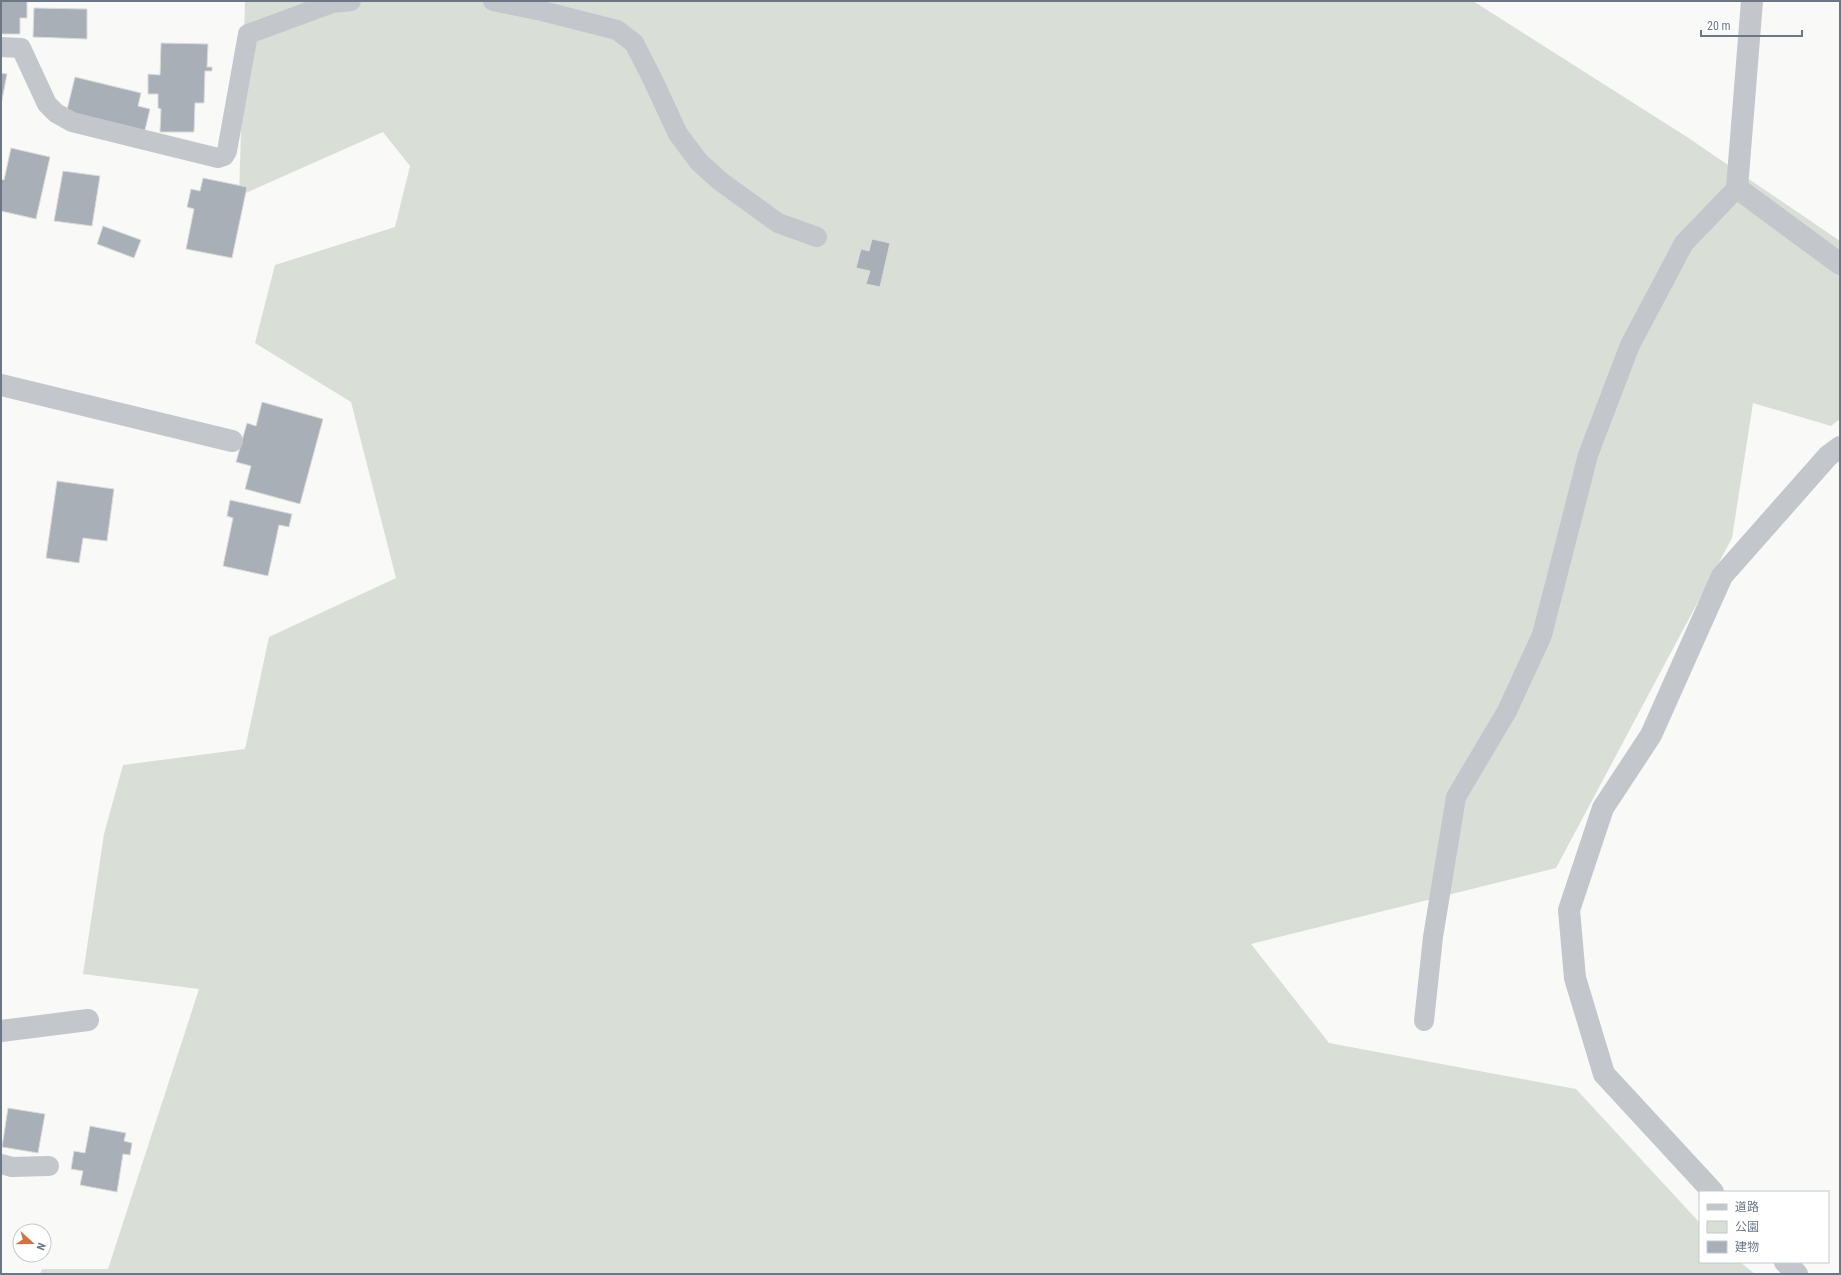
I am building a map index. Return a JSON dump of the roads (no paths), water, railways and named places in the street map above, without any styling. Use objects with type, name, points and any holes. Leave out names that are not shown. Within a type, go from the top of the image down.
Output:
[{"type":"street","points":[[1752,1],[1737,188],[1840,264]]},
{"type":"street","points":[[1,385],[232,441]]},
{"type":"street","points":[[1712,1191],[1604,1074],[1575,978],[1569,910],[1603,808],[1651,735],[1722,576],[1828,456],[1840,447]]},
{"type":"street","points":[[1,1031],[88,1020]]},
{"type":"street","points":[[1786,1263],[1797,1274]]},
{"type":"lane","points":[[1,47],[21,48],[48,104],[56,113],[72,122],[218,158],[224,156],[227,151],[248,34],[332,3],[351,1]]},
{"type":"lane","points":[[493,1],[542,10],[617,30],[634,43],[678,134],[699,162],[720,181],[778,223],[817,237]]},
{"type":"lane","points":[[1424,1021],[1433,937],[1456,797],[1507,711],[1542,635],[1588,455],[1630,345],[1684,243],[1737,188]]},
{"type":"lane","points":[[1,1164],[12,1166],[49,1166]]}]
